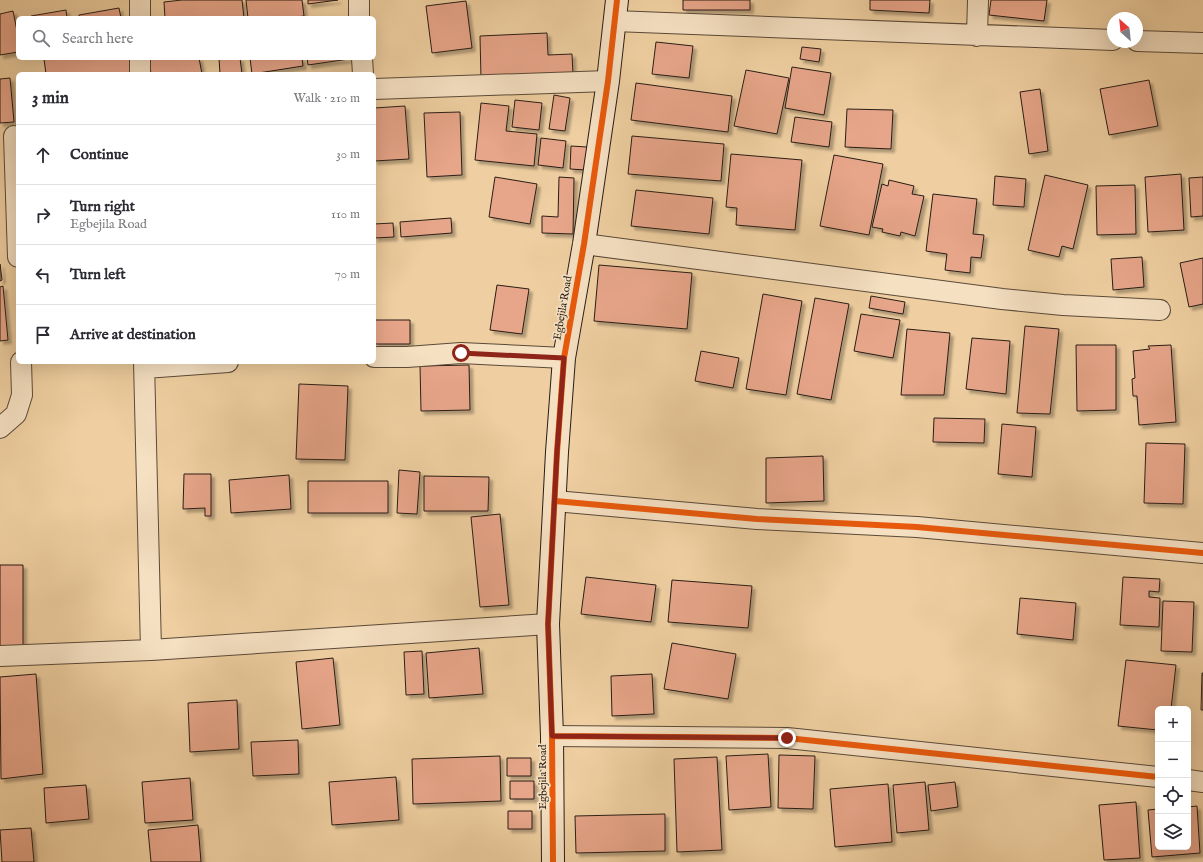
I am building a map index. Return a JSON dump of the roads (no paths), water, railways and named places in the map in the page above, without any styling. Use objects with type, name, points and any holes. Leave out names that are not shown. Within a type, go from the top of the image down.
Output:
[{"type":"street","points":[[140,0],[140,16]]},
{"type":"street","points":[[359,0],[359,16]]},
{"type":"street","points":[[977,36],[978,0]]},
{"type":"street","points":[[616,10],[977,36],[1107,40]]},
{"type":"street","name":"Egbejila Road","points":[[553,862],[552,736],[548,624],[556,501],[557,452],[564,358],[584,244],[608,81],[616,10]]},
{"type":"street","points":[[1143,41],[1203,43]]},
{"type":"street","points":[[140,60],[140,72]]},
{"type":"street","points":[[362,60],[363,72]]},
{"type":"street","points":[[376,89],[608,81]]},
{"type":"street","points":[[11,136],[16,222]]},
{"type":"street","points":[[584,244],[1063,306],[1160,310]]},
{"type":"street","points":[[376,357],[407,357],[461,353],[564,358]]},
{"type":"street","points":[[0,428],[16,414],[22,395],[21,364]]},
{"type":"street","points":[[151,650],[144,365],[172,364]]},
{"type":"street","points":[[556,501],[757,519],[917,526],[1203,553]]},
{"type":"street","points":[[0,656],[151,650],[548,624]]},
{"type":"street","points":[[552,736],[787,738],[1155,777]]},
{"type":"street","points":[[1191,780],[1203,782]]}]
